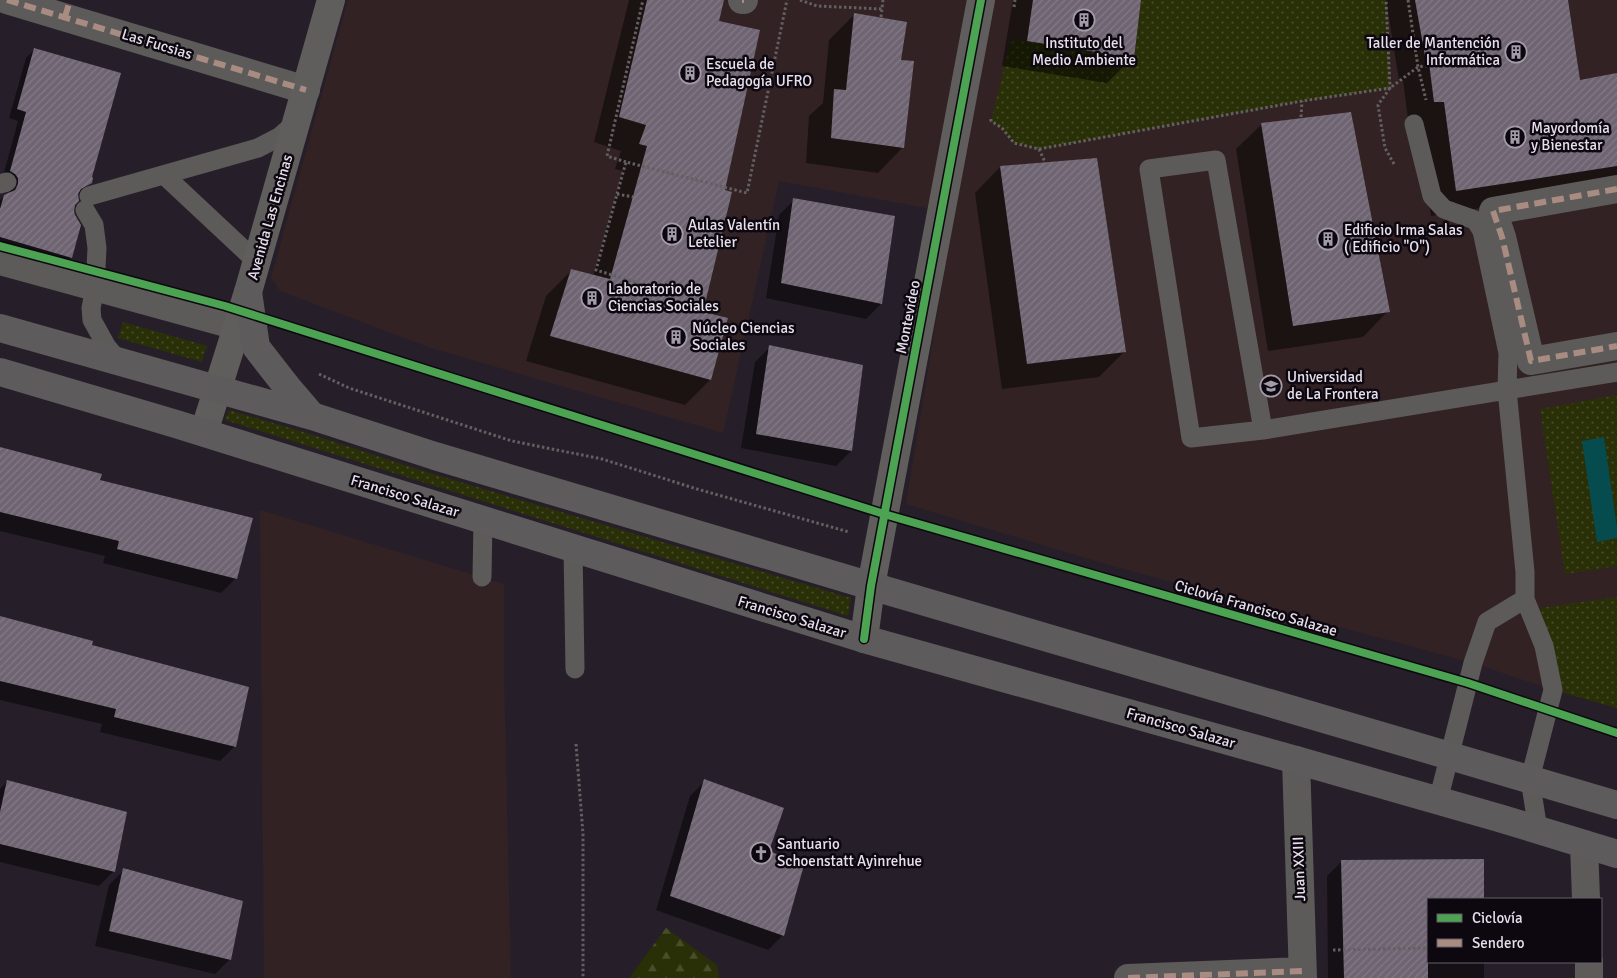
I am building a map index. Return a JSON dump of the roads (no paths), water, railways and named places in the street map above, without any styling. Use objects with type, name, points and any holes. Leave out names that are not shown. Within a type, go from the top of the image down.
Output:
[{"type":"main road","points":[[248,292],[256,347],[312,416]]},
{"type":"main road","points":[[0,328],[312,416],[435,456],[871,586],[1617,805]]},
{"type":"main road","name":"Francisco Salazar","points":[[0,372],[204,432],[864,640],[1296,760],[1617,854]]},
{"type":"street","name":"Las Fucsias","points":[[7,0],[67,8],[306,90]]},
{"type":"street","name":"Avenida Las Encinas","points":[[204,432],[216,388],[257,262],[331,0]]},
{"type":"street","name":"Montevideo","points":[[864,640],[879,541],[981,0]]},
{"type":"street","points":[[1617,189],[1493,211],[1502,237],[1531,360],[1617,346]]},
{"type":"street","points":[[0,261],[237,326]]},
{"type":"street","name":"Juan XXIII","points":[[1296,760],[1302,974]]},
{"type":"street","points":[[1584,844],[1586,898]]},
{"type":"street","points":[[1589,963],[1590,978]]},
{"type":"street","points":[[1128,978],[1302,974]]},
{"type":"lane","points":[[119,361],[107,346],[92,320],[91,308],[95,288],[98,248],[97,236],[87,203],[164,175],[258,148],[279,137],[297,122]]},
{"type":"lane","points":[[1414,124],[1432,196],[1444,209],[1475,220],[1482,231],[1508,353],[1507,390],[1525,572],[1525,600],[1544,646],[1553,690],[1530,780],[1538,830]]},
{"type":"lane","points":[[1263,430],[1216,160],[1149,168],[1191,438],[1263,430],[1617,372]]},
{"type":"lane","points":[[164,175],[257,262]]},
{"type":"lane","points":[[482,578],[483,520]]},
{"type":"lane","points":[[573,548],[575,668]]},
{"type":"lane","points":[[1438,801],[1473,662],[1487,622],[1525,600]]},
{"type":"place","name":"Instituto del Medio Ambiente","points":[[1084,20]]},
{"type":"place","name":"Taller de Mantención Informática","points":[[1516,52]]},
{"type":"place","name":"Escuela de Pedagogía UFRO","points":[[690,73]]},
{"type":"place","name":"Mayordomía y Bienestar","points":[[1515,137]]},
{"type":"place","name":"Aulas Valentín Letelier","points":[[672,234]]},
{"type":"place","name":"Edificio Irma Salas ( Edificio \"O\")","points":[[1328,239]]},
{"type":"place","name":"Laboratorio de Ciencias Sociales","points":[[592,298]]},
{"type":"place","name":"Núcleo Ciencias Sociales","points":[[676,337]]},
{"type":"place","name":"Universidad de La Frontera","points":[[1271,386]]},
{"type":"place","name":"Santuario Schoenstatt Ayinrehue","points":[[761,853]]}]
